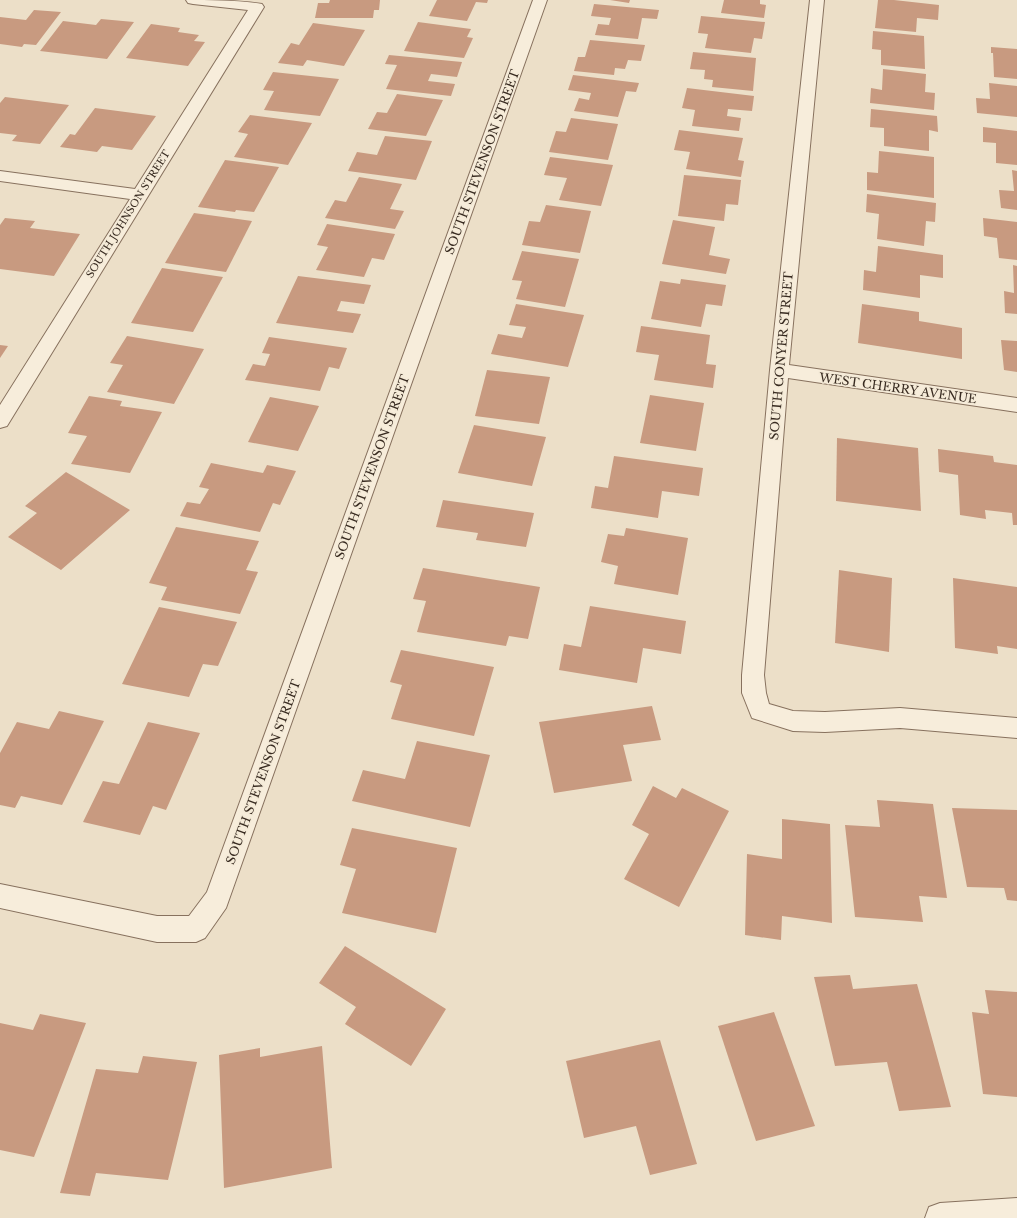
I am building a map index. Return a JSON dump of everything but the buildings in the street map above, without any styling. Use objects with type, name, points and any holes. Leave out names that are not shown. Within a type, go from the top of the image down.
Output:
[{"type":"street","name":"SOUTH JOHNSON STREET","points":[[0,421],[257,7],[192,0]]},
{"type":"street","name":"SOUTH STEVENSON STREET","points":[[0,896],[157,929],[196,929],[217,899],[540,0]]},
{"type":"street","name":"SOUTH CONYER STREET","points":[[817,0],[779,370],[753,675],[754,693],[760,711],[793,721],[824,722],[900,718],[1017,728]]},
{"type":"street","points":[[0,176],[140,195]]},
{"type":"street","name":"WEST CHERRY AVENUE","points":[[779,370],[1017,405]]},
{"type":"street","points":[[940,1218],[1017,1214]]}]
